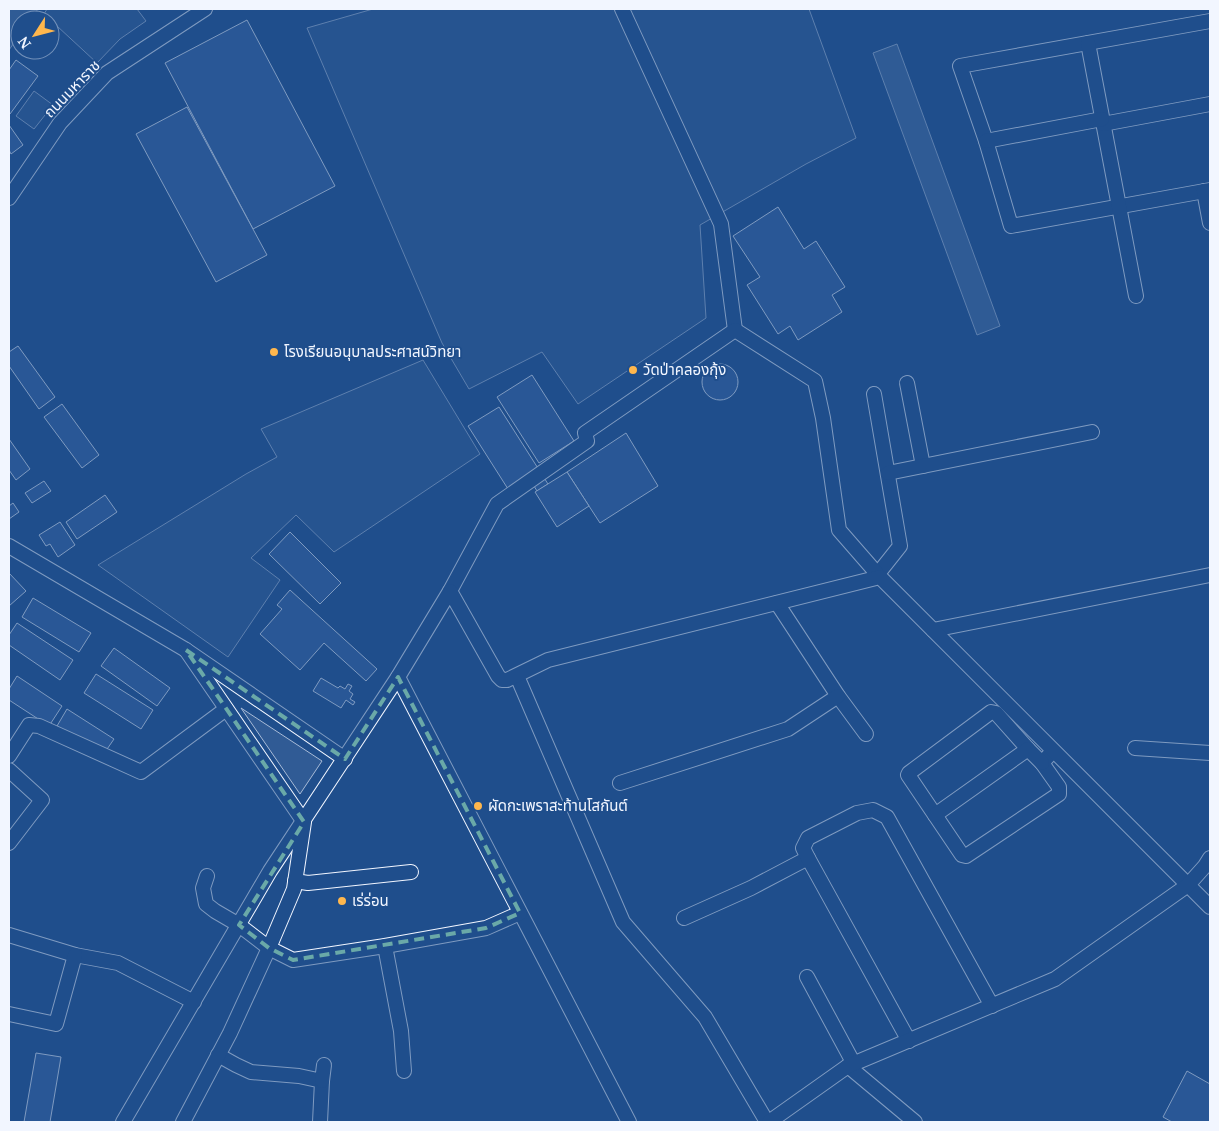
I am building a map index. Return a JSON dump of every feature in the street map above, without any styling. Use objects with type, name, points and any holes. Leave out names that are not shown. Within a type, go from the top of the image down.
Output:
[{"type":"street","name":"ถนนมหาราช","points":[[9,198],[60,123],[107,73],[205,9]]},
{"type":"street","points":[[622,9],[721,224],[734,330]]},
{"type":"street","points":[[1210,21],[960,66],[986,141],[1011,226],[1207,191],[1210,223]]},
{"type":"street","points":[[1088,43],[1136,296]]},
{"type":"street","points":[[986,141],[1210,104]]},
{"type":"street","points":[[734,330],[815,380],[823,418],[839,530],[879,576],[932,630],[1210,907]]},
{"type":"street","points":[[123,1122],[270,871],[398,677],[450,591],[497,504],[587,441],[585,433],[734,330]]},
{"type":"street","points":[[908,383],[923,466]]},
{"type":"street","points":[[450,591],[498,676],[502,680],[507,680],[548,660],[879,576],[900,546],[874,394]]},
{"type":"street","points":[[888,474],[1092,432]]},
{"type":"street","points":[[9,546],[186,650],[345,759]]},
{"type":"street","points":[[932,630],[1210,575]]},
{"type":"street","points":[[777,603],[838,696],[866,734]]},
{"type":"street","points":[[183,1122],[218,1055],[269,948],[294,889],[304,822],[186,650]]},
{"type":"street","points":[[517,676],[623,922],[705,1017],[768,1122],[851,1065],[1055,979],[1188,885],[1210,858]]},
{"type":"street","points":[[398,677],[629,1122]]},
{"type":"street","points":[[620,783],[788,729],[838,696]]},
{"type":"street","points":[[9,756],[29,725],[39,726],[142,772],[226,709]]},
{"type":"street","points":[[994,712],[1042,763],[1059,787],[1059,794],[966,856],[962,855],[908,775],[988,714],[994,712]]},
{"type":"street","points":[[1134,748],[1210,753]]},
{"type":"street","points":[[935,815],[1028,749]]},
{"type":"street","points":[[1042,763],[1054,750]]},
{"type":"street","points":[[9,770],[42,800],[9,843]]},
{"type":"street","points":[[909,1041],[803,848],[808,838],[857,813],[873,810],[887,818],[992,1006]]},
{"type":"street","points":[[684,918],[751,888],[808,858]]},
{"type":"street","points":[[295,881],[308,883],[411,872]]},
{"type":"street","points":[[207,876],[203,888],[206,904],[239,925],[269,948],[293,960],[486,928],[520,912]]},
{"type":"street","points":[[9,935],[74,955],[118,963],[194,1002]]},
{"type":"street","points":[[384,946],[401,1031],[404,1071]]},
{"type":"street","points":[[9,1014],[56,1024],[74,955]]},
{"type":"street","points":[[807,977],[851,1065],[915,1122]]},
{"type":"street","points":[[218,1055],[251,1072],[299,1076],[322,1081]]},
{"type":"street","points":[[320,1122],[324,1065]]},
{"type":"highlighted area","points":[[186,650],[345,759],[398,677],[520,913],[486,928],[293,960],[269,948],[239,925],[304,822]]},
{"type":"shaded area","points":[[9,9],[38,9],[10,10],[9,50]]},
{"type":"shaded area","points":[[137,9],[146,21],[120,39],[97,63],[60,29],[60,10],[46,10]]},
{"type":"shaded area","points":[[373,9],[809,9],[856,138],[806,164],[700,225],[706,318],[578,404],[542,352],[469,389],[442,343],[307,28]]},
{"type":"shaded area","points":[[897,44],[1000,326],[977,335],[873,53]]},
{"type":"shaded area","points":[[34,91],[53,105],[34,129],[16,116]]},
{"type":"shaded area","points":[[423,360],[480,454],[334,552],[296,515],[251,558],[280,580],[228,657],[98,565],[277,457],[261,429]]},
{"type":"shaded area","points":[[241,708],[322,761],[300,794]]},
{"type":"building","points":[[247,20],[335,186],[253,229],[165,63]]},
{"type":"building","points":[[16,60],[38,76],[10,114],[9,113],[9,70]]},
{"type":"building","points":[[187,107],[267,255],[216,282],[136,134]]},
{"type":"building","points":[[9,125],[23,145],[11,154],[9,150]]},
{"type":"building","points":[[778,207],[804,249],[816,241],[845,287],[832,295],[842,312],[798,340],[790,326],[778,334],[747,285],[760,277],[733,236]]},
{"type":"building","points":[[18,346],[55,397],[39,409],[9,366],[9,352]]},
{"type":"building","points":[[720,364],[727,365],[733,369],[737,375],[737,389],[733,395],[727,399],[720,400],[713,399],[707,395],[703,389],[702,382],[703,375],[707,369],[713,365]]},
{"type":"building","points":[[532,375],[574,441],[539,463],[497,397]]},
{"type":"building","points":[[62,404],[99,455],[82,468],[44,417]]},
{"type":"building","points":[[499,407],[548,484],[537,491],[528,476],[508,489],[468,426]]},
{"type":"building","points":[[626,433],[658,486],[600,523],[567,472]]},
{"type":"building","points":[[9,439],[30,469],[16,480],[9,470]]},
{"type":"building","points":[[567,472],[589,506],[557,527],[535,492]]},
{"type":"building","points":[[44,481],[51,491],[32,503],[25,493]]},
{"type":"building","points":[[105,495],[117,512],[77,539],[66,522]]},
{"type":"building","points":[[13,503],[19,512],[9,519],[9,506]]},
{"type":"building","points":[[60,522],[75,545],[58,557],[50,544],[46,546],[39,535]]},
{"type":"building","points":[[290,532],[341,583],[320,604],[269,554]]},
{"type":"building","points":[[9,573],[26,591],[9,606]]},
{"type":"building","points":[[290,590],[377,669],[366,681],[324,643],[300,670],[260,634],[282,609],[277,605]]},
{"type":"building","points":[[33,598],[91,633],[79,652],[22,617]]},
{"type":"building","points":[[17,623],[73,660],[60,680],[9,645],[9,635]]},
{"type":"building","points":[[114,648],[170,688],[157,706],[101,666]]},
{"type":"building","points":[[96,674],[153,710],[141,729],[84,693]]},
{"type":"building","points":[[17,676],[62,706],[49,726],[9,700],[9,689]]},
{"type":"building","points":[[321,678],[338,688],[340,686],[345,689],[348,684],[352,686],[349,691],[353,694],[350,699],[355,702],[353,705],[346,700],[341,708],[313,691]]},
{"type":"building","points":[[67,709],[114,739],[103,755],[57,726]]},
{"type":"building","points":[[36,1053],[61,1057],[50,1122],[24,1122]]},
{"type":"building","points":[[1187,1071],[1210,1084],[1210,1122],[1172,1122],[1163,1117]]},
{"type":"place","name":"โรงเรียนอนุบาลประศาสน์วิทยา","points":[[274,352]]},
{"type":"place","name":"วัดป่าคลองกุ้ง","points":[[633,370]]},
{"type":"place","name":"ผัดกะเพราสะท้านโสกันต์","points":[[478,806]]},
{"type":"place","name":"เร่ร่อน","points":[[342,901]]}]
